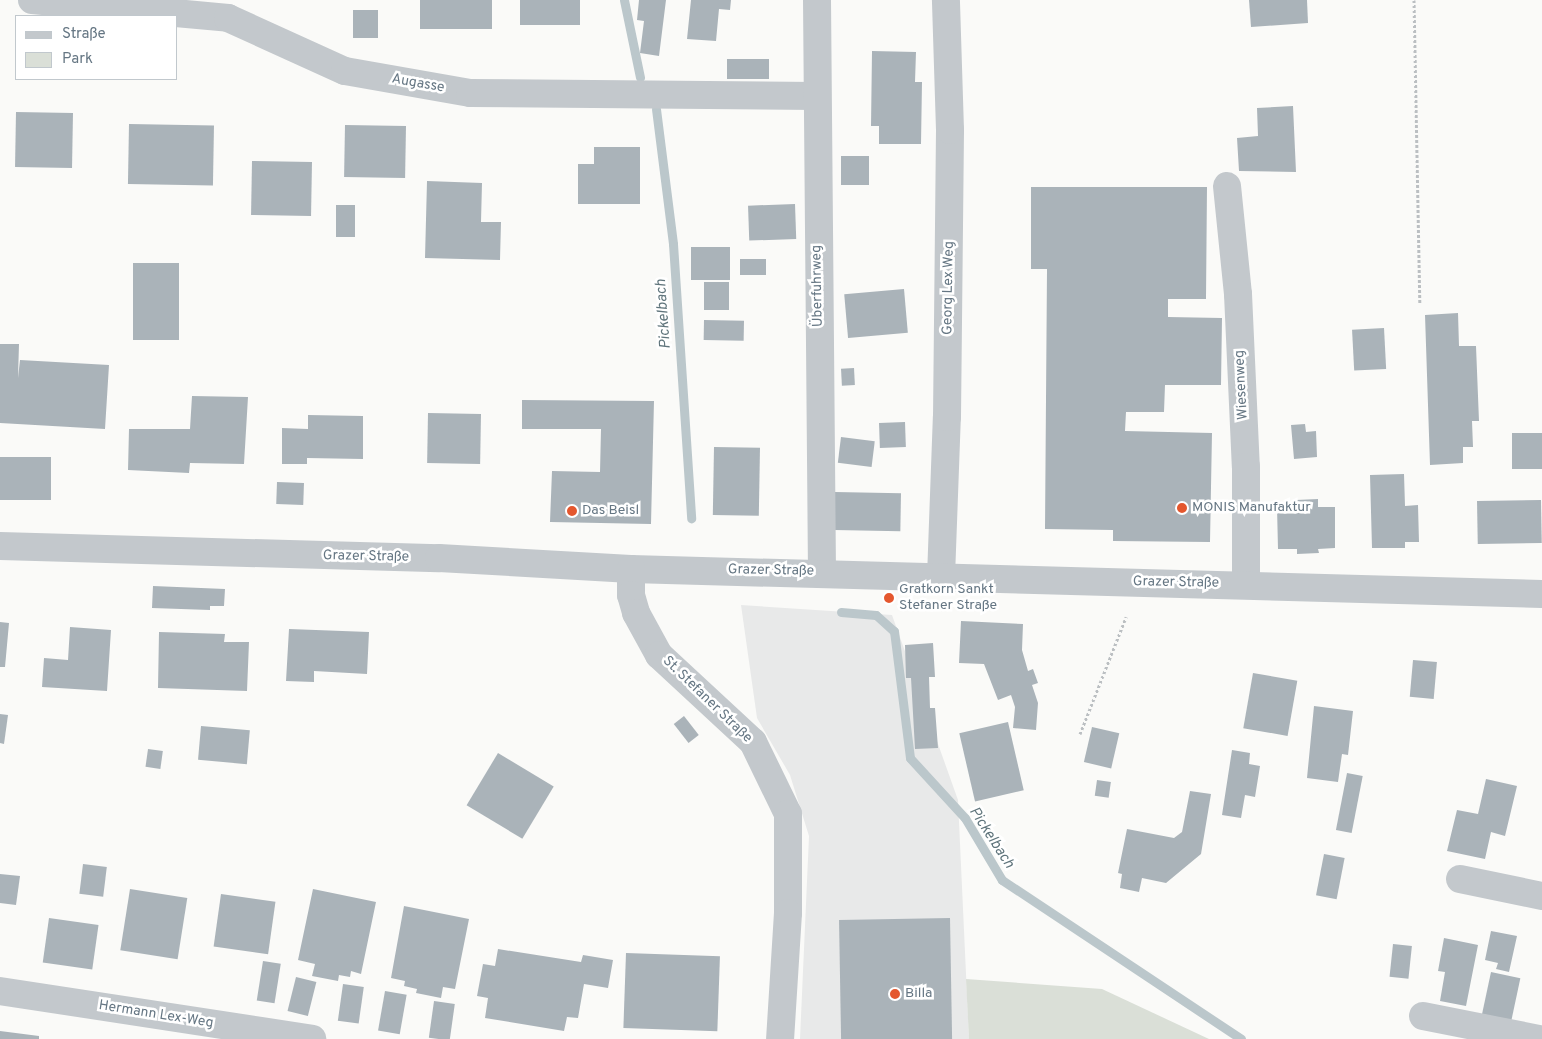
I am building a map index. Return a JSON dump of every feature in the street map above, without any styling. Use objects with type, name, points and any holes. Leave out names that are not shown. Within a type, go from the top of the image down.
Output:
[{"type":"street","name":"Augasse","points":[[32,0],[228,18],[345,71],[470,93],[816,96]]},
{"type":"street","name":"Überfuhrweg","points":[[817,0],[816,96],[822,572]]},
{"type":"street","name":"Georg Lex Weg","points":[[941,577],[947,417],[950,130],[946,0]]},
{"type":"street","name":"Wiesenweg","points":[[1227,186],[1238,294],[1246,467],[1246,584]]},
{"type":"street","name":"Grazer Straße","points":[[0,546],[439,558],[630,569],[822,572],[1542,594]]},
{"type":"street","name":"St. Stefaner Straße","points":[[630,569],[631,595],[636,613],[659,655],[753,742],[788,814],[788,913],[780,1039]]},
{"type":"street","points":[[1460,879],[1542,896]]},
{"type":"street","name":"Hermann Lex-Weg","points":[[0,991],[312,1039]]},
{"type":"street","points":[[1423,1016],[1539,1039]]},
{"type":"path","points":[[1414,0],[1420,304]]},
{"type":"path","points":[[1080,734],[1126,617]]},
{"type":"shaded area","points":[[741,605],[892,615],[958,800],[969,1039],[800,1039],[809,836],[790,775],[757,718]]},
{"type":"green space","points":[[966,979],[1102,989],[1209,1039],[969,1039]]},
{"type":"building","points":[[420,0],[492,0],[492,29],[420,29]]},
{"type":"building","points":[[520,0],[580,0],[580,25],[520,25]]},
{"type":"building","points":[[639,0],[666,0],[659,56],[640,53],[644,21],[637,20]]},
{"type":"building","points":[[691,0],[731,0],[730,10],[719,9],[716,41],[687,39]]},
{"type":"building","points":[[1249,0],[1307,0],[1308,23],[1251,27]]},
{"type":"building","points":[[353,10],[378,10],[378,38],[353,38]]},
{"type":"building","points":[[872,51],[916,52],[915,82],[922,82],[921,144],[879,144],[879,126],[871,126]]},
{"type":"building","points":[[727,59],[769,59],[769,79],[727,79]]},
{"type":"building","points":[[1293,106],[1296,172],[1239,171],[1237,138],[1258,136],[1257,108]]},
{"type":"building","points":[[16,112],[73,113],[72,168],[15,167]]},
{"type":"building","points":[[129,124],[214,125],[213,185],[128,184]]},
{"type":"building","points":[[345,125],[406,126],[405,178],[344,177]]},
{"type":"building","points":[[594,147],[640,147],[640,204],[578,204],[578,164],[594,164]]},
{"type":"building","points":[[841,156],[869,156],[869,185],[841,185]]},
{"type":"building","points":[[252,161],[312,162],[311,216],[251,215]]},
{"type":"building","points":[[427,181],[482,183],[481,222],[501,222],[500,260],[425,258]]},
{"type":"building","points":[[1031,187],[1207,187],[1206,299],[1168,299],[1168,317],[1222,318],[1221,385],[1165,385],[1164,412],[1126,412],[1125,431],[1212,433],[1210,542],[1113,541],[1113,530],[1045,529],[1047,269],[1031,269]]},
{"type":"building","points":[[795,204],[796,239],[749,241],[748,206]]},
{"type":"building","points":[[336,205],[355,205],[355,237],[336,237]]},
{"type":"building","points":[[691,247],[730,247],[730,280],[691,280]]},
{"type":"building","points":[[740,259],[766,259],[766,275],[740,275]]},
{"type":"building","points":[[133,263],[179,263],[179,340],[133,340]]},
{"type":"building","points":[[704,282],[729,282],[729,310],[704,310]]},
{"type":"building","points":[[904,289],[908,333],[848,338],[844,294]]},
{"type":"building","points":[[1458,313],[1459,346],[1476,346],[1479,421],[1472,421],[1473,447],[1463,447],[1463,463],[1430,465],[1425,315]]},
{"type":"building","points":[[704,320],[744,321],[744,341],[704,340]]},
{"type":"building","points":[[1384,328],[1386,369],[1354,371],[1352,330]]},
{"type":"building","points":[[0,344],[19,344],[18,378],[20,360],[109,365],[105,429],[0,423]]},
{"type":"building","points":[[854,368],[855,385],[842,386],[841,369]]},
{"type":"building","points":[[192,396],[248,397],[244,464],[190,463],[189,473],[128,470],[129,429],[190,429]]},
{"type":"building","points":[[522,400],[654,401],[651,524],[550,522],[552,471],[600,472],[601,429],[522,429]]},
{"type":"building","points":[[428,413],[481,414],[480,464],[427,463]]},
{"type":"building","points":[[308,415],[363,416],[363,459],[307,458],[307,464],[282,464],[282,428],[308,429]]},
{"type":"building","points":[[905,422],[906,447],[880,448],[879,423]]},
{"type":"building","points":[[1305,424],[1306,432],[1316,431],[1317,457],[1294,459],[1291,425]]},
{"type":"building","points":[[1512,433],[1542,433],[1542,469],[1512,469]]},
{"type":"building","points":[[841,437],[875,441],[872,467],[838,463]]},
{"type":"building","points":[[714,447],[760,448],[759,516],[713,515]]},
{"type":"building","points":[[0,457],[51,457],[51,500],[0,500]]},
{"type":"building","points":[[1404,474],[1405,506],[1418,505],[1419,542],[1405,542],[1405,548],[1372,548],[1370,475]]},
{"type":"building","points":[[277,482],[304,483],[303,505],[276,504]]},
{"type":"building","points":[[835,492],[901,493],[900,531],[834,530]]},
{"type":"building","points":[[1318,499],[1318,507],[1335,507],[1335,548],[1318,549],[1319,553],[1297,554],[1297,549],[1278,549],[1277,507],[1296,507],[1296,500]]},
{"type":"building","points":[[1541,500],[1542,543],[1478,544],[1477,501]]},
{"type":"building","points":[[153,586],[225,589],[224,606],[210,606],[210,610],[152,608]]},
{"type":"building","points":[[961,621],[1023,624],[1022,650],[1028,671],[1033,669],[1038,683],[1032,685],[1038,703],[1036,730],[1013,728],[1015,707],[1011,695],[998,700],[984,664],[959,663]]},
{"type":"building","points":[[0,622],[9,623],[5,667],[0,667]]},
{"type":"building","points":[[70,627],[111,630],[107,691],[42,687],[44,658],[68,660]]},
{"type":"building","points":[[289,629],[369,632],[367,674],[314,671],[314,682],[286,681]]},
{"type":"building","points":[[159,632],[225,634],[224,642],[249,642],[247,691],[158,688]]},
{"type":"building","points":[[933,643],[935,677],[929,677],[930,708],[935,708],[938,748],[915,749],[911,678],[906,678],[905,645]]},
{"type":"building","points":[[1413,660],[1437,662],[1434,699],[1410,697]]},
{"type":"building","points":[[1253,673],[1297,681],[1288,736],[1243,728]]},
{"type":"building","points":[[1314,706],[1353,711],[1348,755],[1342,754],[1338,782],[1307,778]]},
{"type":"building","points":[[0,714],[8,715],[4,744],[0,743]]},
{"type":"building","points":[[684,716],[699,735],[689,743],[674,724]]},
{"type":"building","points":[[1008,722],[1024,790],[975,801],[959,733]]},
{"type":"building","points":[[201,726],[250,730],[247,764],[198,760]]},
{"type":"building","points":[[1092,727],[1119,733],[1111,768],[1084,762]]},
{"type":"building","points":[[148,749],[163,751],[160,769],[145,767]]},
{"type":"building","points":[[1232,750],[1250,753],[1249,764],[1260,766],[1255,797],[1245,795],[1241,818],[1222,815]]},
{"type":"building","points":[[498,753],[554,786],[522,839],[467,805]]},
{"type":"building","points":[[1347,773],[1363,776],[1352,833],[1336,830]]},
{"type":"building","points":[[1486,779],[1517,786],[1505,836],[1491,832],[1485,859],[1447,851],[1457,810],[1478,814]]},
{"type":"building","points":[[1097,780],[1111,782],[1109,798],[1095,796]]},
{"type":"building","points":[[1190,791],[1211,794],[1201,854],[1166,883],[1142,878],[1139,892],[1120,888],[1122,874],[1118,873],[1127,829],[1174,838],[1182,832]]},
{"type":"building","points":[[1324,854],[1345,858],[1337,899],[1316,895]]},
{"type":"building","points":[[83,864],[107,867],[103,897],[79,894]]},
{"type":"building","points":[[0,874],[20,876],[16,905],[0,903]]},
{"type":"building","points":[[130,889],[187,898],[178,959],[120,950]]},
{"type":"building","points":[[313,889],[376,902],[361,974],[351,971],[350,977],[339,975],[338,981],[312,976],[315,964],[298,960]]},
{"type":"building","points":[[221,894],[275,902],[268,954],[214,946]]},
{"type":"building","points":[[404,906],[469,919],[455,989],[443,987],[441,998],[416,993],[417,989],[404,986],[405,981],[391,978]]},
{"type":"building","points":[[49,918],[99,925],[92,970],[43,963]]},
{"type":"building","points":[[950,918],[952,1039],[841,1039],[839,920]]},
{"type":"building","points":[[1491,931],[1517,936],[1509,972],[1496,969],[1498,963],[1485,960]]},
{"type":"building","points":[[1444,938],[1478,945],[1466,1006],[1440,1001],[1445,972],[1438,971]]},
{"type":"building","points":[[1393,944],[1412,946],[1408,979],[1390,977]]},
{"type":"building","points":[[498,949],[581,962],[583,955],[613,960],[608,988],[584,984],[578,1018],[567,1017],[564,1031],[485,1018],[488,998],[477,996],[483,964],[495,966]]},
{"type":"building","points":[[626,953],[720,956],[717,1031],[623,1028]]},
{"type":"building","points":[[263,961],[281,964],[275,1003],[257,1001]]},
{"type":"building","points":[[1491,972],[1520,978],[1511,1020],[1482,1014]]},
{"type":"building","points":[[296,977],[316,982],[308,1016],[288,1011]]},
{"type":"building","points":[[343,984],[364,987],[359,1024],[338,1021]]},
{"type":"building","points":[[385,991],[407,995],[400,1034],[378,1030]]},
{"type":"building","points":[[434,1001],[455,1004],[450,1039],[429,1038]]},
{"type":"building","points":[[0,1031],[39,1036],[39,1039],[0,1039]]},
{"type":"waterway","name":"Pickelbach","points":[[624,0],[640,77]]},
{"type":"waterway","name":"Pickelbach","points":[[656,109],[673,244],[691,518]]},
{"type":"waterway","name":"Pickelbach","points":[[841,612],[876,615],[894,631],[910,758],[965,818],[1002,880],[1241,1039]]},
{"type":"place","name":"MONIS Manufaktur","points":[[1182,508]]},
{"type":"place","name":"Das Beisl","points":[[572,511]]},
{"type":"place","name":"Gratkorn Sankt Stefaner Straße","points":[[889,598]]},
{"type":"place","name":"Billa","points":[[895,994]]}]
